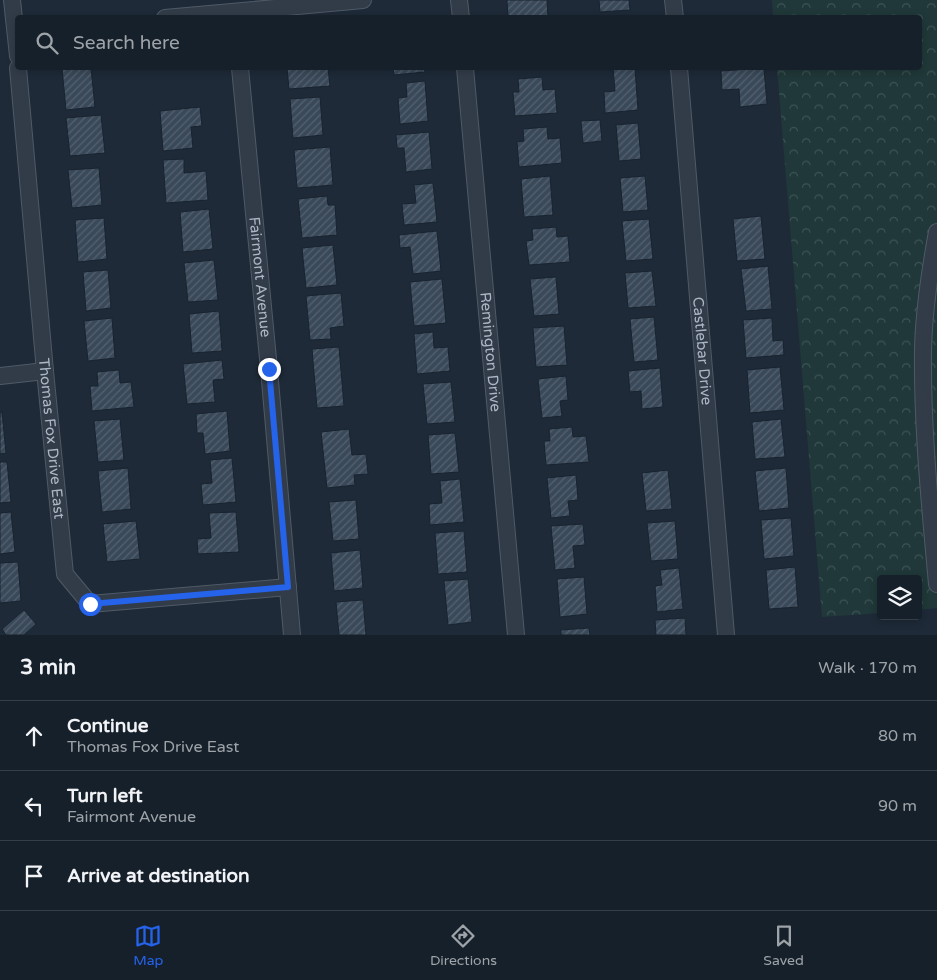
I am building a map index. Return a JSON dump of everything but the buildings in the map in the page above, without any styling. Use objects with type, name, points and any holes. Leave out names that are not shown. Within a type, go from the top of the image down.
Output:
[{"type":"street","points":[[12,0],[15,22]]},
{"type":"street","points":[[191,15],[363,0]]},
{"type":"street","points":[[459,0],[461,15]]},
{"type":"street","points":[[673,0],[675,15]]},
{"type":"street","name":"Thomas Fox Drive East","points":[[18,70],[64,574],[90,604],[288,587]]},
{"type":"street","name":"Fairmont Avenue","points":[[240,70],[292,635]]},
{"type":"street","name":"Remington Drive","points":[[465,70],[516,635]]},
{"type":"street","name":"Castlebar Drive","points":[[679,70],[726,635]]},
{"type":"street","points":[[937,232],[929,278],[923,347],[924,409],[937,584]]},
{"type":"street","points":[[0,376],[45,371]]},
{"type":"green space","points":[[772,0],[937,0],[937,608],[922,610],[922,575],[877,575],[877,613],[822,617],[777,70],[922,70],[922,15],[773,15]]},
{"type":"route","points":[[90,604],[288,587],[269,369]]}]
